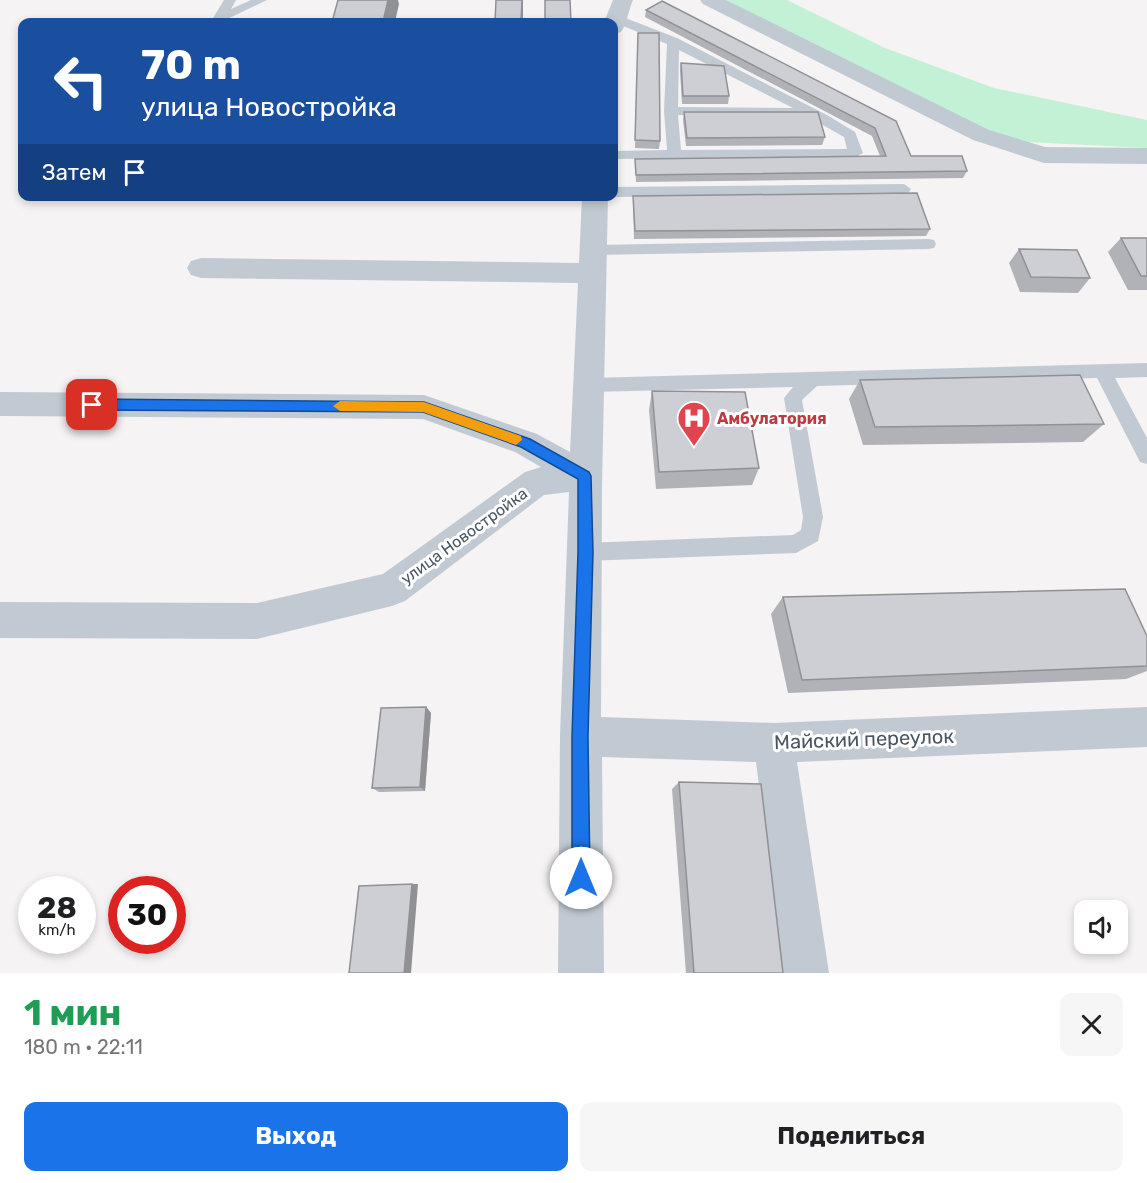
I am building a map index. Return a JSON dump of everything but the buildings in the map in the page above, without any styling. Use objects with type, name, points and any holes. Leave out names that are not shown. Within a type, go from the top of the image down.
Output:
[{"type":"street","points":[[710,0],[981,135],[1044,155],[1147,156]]},
{"type":"street","points":[[581,973],[580,736],[585,476],[595,201]]},
{"type":"street","points":[[201,268],[592,261]]},
{"type":"street","points":[[0,404],[424,407],[526,443],[585,476]]},
{"type":"street","name":"улица Новостройка","points":[[0,620],[257,621],[392,589],[537,482],[585,476]]},
{"type":"street","name":"Майский переулок","points":[[580,736],[774,743],[1147,727]]},
{"type":"street","points":[[774,743],[806,973]]},
{"type":"lane","points":[[230,0],[219,18],[261,0]]},
{"type":"lane","points":[[617,15],[812,112],[850,135],[856,153],[618,155]]},
{"type":"lane","points":[[673,41],[671,111],[674,156]]},
{"type":"lane","points":[[671,111],[812,112]]},
{"type":"lane","points":[[618,192],[904,189]]},
{"type":"lane","points":[[592,261],[928,244]]},
{"type":"lane","points":[[590,385],[1147,370]]},
{"type":"lane","points":[[1102,371],[1147,456]]},
{"type":"lane","points":[[585,552],[796,544],[811,535],[813,517],[793,398],[813,379]]},
{"type":"green space","points":[[725,0],[787,0],[885,48],[994,88],[1147,120],[1147,148],[1027,142],[967,125]]},
{"type":"slow traffic","points":[[340,406],[424,407],[516,440]]},
{"type":"place","name":"Амбулатория","points":[[694,447]]},
{"type":"route","points":[[92,405],[424,407],[526,443],[585,476],[580,736],[581,878]]}]
